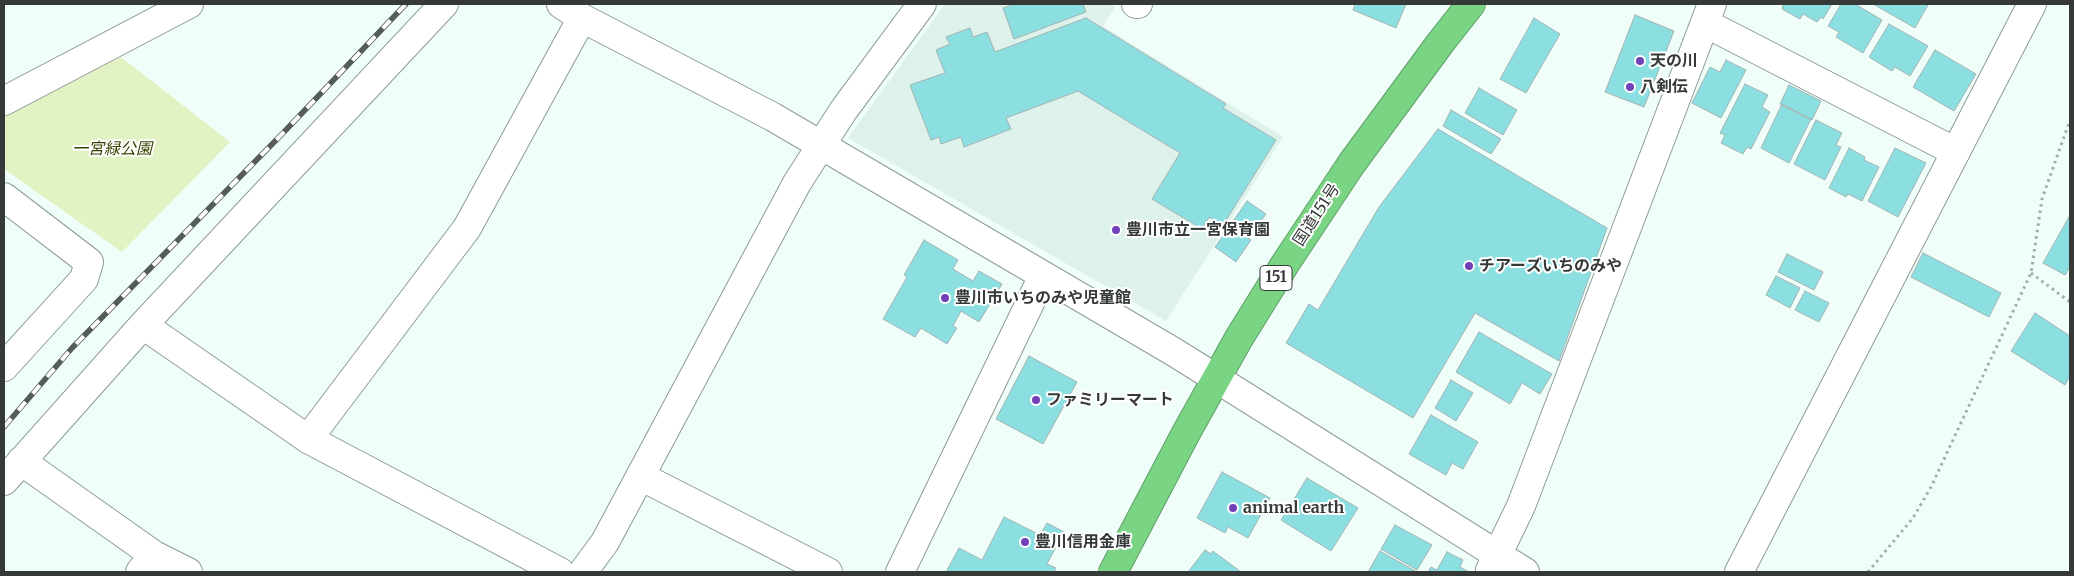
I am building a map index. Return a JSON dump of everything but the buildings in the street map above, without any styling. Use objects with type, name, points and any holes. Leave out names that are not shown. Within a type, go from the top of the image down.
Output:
[{"type":"highway","name":"国道151号","points":[[1120,569],[1186,433],[1239,338],[1352,163],[1440,42],[1471,4]]},
{"type":"street","points":[[4,101],[188,4]]},
{"type":"street","points":[[188,572],[147,563],[12,471],[143,325],[444,4]]},
{"type":"street","points":[[582,572],[605,542],[797,183],[843,111],[922,4]]},
{"type":"street","points":[[1739,572],[2032,4]]},
{"type":"street","points":[[308,438],[467,228],[572,11],[773,117],[1174,352],[1492,563],[1525,572]]},
{"type":"street","points":[[1492,563],[1518,512],[1708,13],[1956,152]]},
{"type":"street","points":[[4,197],[89,262],[84,279],[4,367]]},
{"type":"street","points":[[900,572],[1043,276]]},
{"type":"street","points":[[143,325],[308,438],[560,572]]},
{"type":"street","points":[[640,476],[828,572]]},
{"type":"path","points":[[1868,572],[1913,518],[1931,487],[2031,273],[2042,199],[2070,120]]},
{"type":"path","points":[[2031,273],[2070,302]]},
{"type":"shaded area","name":"豊川市立一宮保育園","points":[[945,4],[1111,4],[1115,7],[1103,26],[1283,137],[1166,321],[848,138]]},
{"type":"green space","name":"一宮緑公園","points":[[121,57],[230,142],[122,252],[4,169],[4,116]]},
{"type":"railway","points":[[4,427],[72,348],[284,132],[406,4]]},
{"type":"place","name":"天の川","points":[[1640,61]]},
{"type":"place","name":"八剣伝","points":[[1630,87]]},
{"type":"place","name":"豊川市立一宮保育園","points":[[1116,230]]},
{"type":"place","name":"チアーズいちのみや","points":[[1469,266]]},
{"type":"place","name":"豊川市いちのみや児童館","points":[[945,298]]},
{"type":"place","name":"ファミリーマート","points":[[1036,400]]},
{"type":"place","name":"animal earth","points":[[1233,508]]},
{"type":"place","name":"豊川信用金庫","points":[[1025,542]]}]
